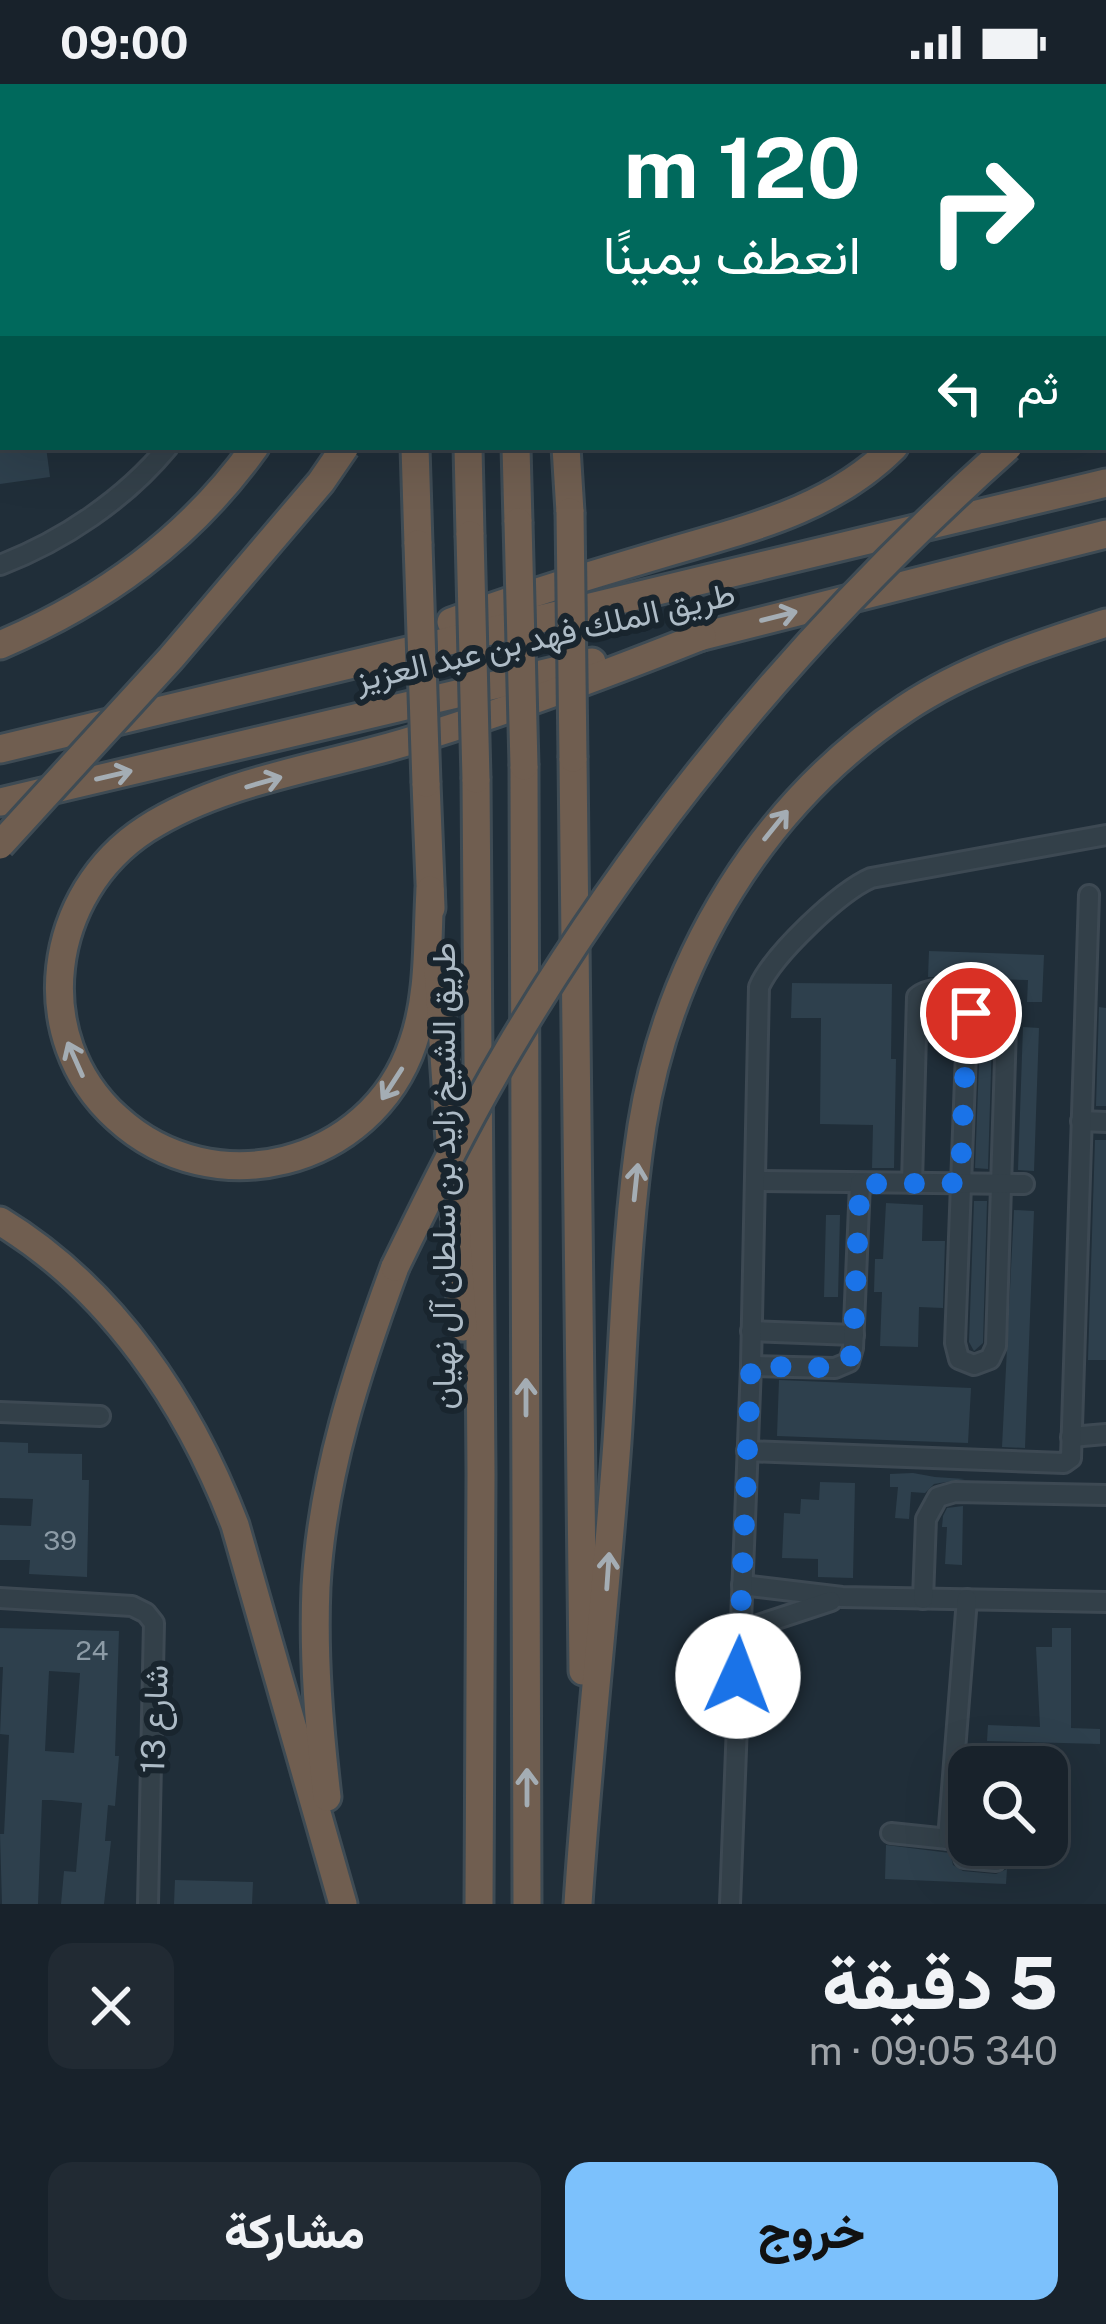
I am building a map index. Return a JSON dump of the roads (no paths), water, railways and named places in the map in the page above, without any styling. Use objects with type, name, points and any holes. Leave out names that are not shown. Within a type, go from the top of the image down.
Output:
[{"type":"highway","points":[[0,645],[62,619],[134,572],[192,522],[252,450]]},
{"type":"highway","points":[[0,845],[171,658],[343,450]]},
{"type":"highway","points":[[415,450],[430,890],[466,1375],[482,1474]]},
{"type":"highway","name":"طريق الشيخ زايد بن سلطان آل نهيان","points":[[468,450],[482,1474],[479,1904]]},
{"type":"highway","points":[[516,450],[524,766],[527,1904]]},
{"type":"highway","points":[[566,450],[584,1813]]},
{"type":"highway","points":[[355,662],[485,609],[818,504],[870,470],[891,450]]},
{"type":"highway","points":[[344,1904],[315,1694],[316,1584],[336,1454],[357,1369],[394,1267],[509,1049],[644,844],[799,654],[883,565],[1005,450]]},
{"type":"highway","name":"طريق الملك فهد بن عبد العزيز","points":[[0,749],[1106,483]]},
{"type":"highway","name":"طريق الملك فهد بن عبد العزيز","points":[[0,802],[702,636],[1106,534]]},
{"type":"highway","points":[[578,1904],[643,1124],[669,1016],[706,928],[751,856],[797,800],[850,750],[908,706],[969,673],[1106,623]]},
{"type":"highway","points":[[430,890],[422,1008],[406,1061],[387,1094],[361,1122],[312,1153],[253,1167],[184,1158],[149,1142],[116,1118],[78,1068],[59,1007],[63,944],[77,906],[98,872],[144,830],[210,798],[479,719],[702,636]]},
{"type":"highway","points":[[0,1221],[46,1253],[118,1325],[172,1396],[205,1453],[236,1525],[344,1904]]},
{"type":"street","points":[[0,566],[95,513],[165,450]]},
{"type":"street","points":[[730,1904],[751,1366],[757,995],[773,964],[841,898],[871,878],[1106,835]]},
{"type":"street","points":[[747,1451],[1064,1463],[1070,1458],[1089,895]]},
{"type":"street","points":[[912,1184],[917,998],[927,990],[988,992],[1000,1003],[1006,1023],[995,1346],[990,1359],[974,1365],[959,1359],[955,1343],[960,1183],[968,1019],[977,1011],[1001,1014]]},
{"type":"street","points":[[1081,1121],[1106,1122]]},
{"type":"street","points":[[754,1181],[1024,1184]]},
{"type":"street","points":[[751,1366],[839,1368],[851,1358],[860,1184]]},
{"type":"street","points":[[751,1331],[854,1335]]},
{"type":"street","points":[[0,1412],[100,1416]]},
{"type":"street","points":[[1071,1437],[1106,1433]]},
{"type":"street","points":[[923,1599],[926,1520],[938,1496],[955,1492],[1106,1495]]},
{"type":"street","points":[[742,1585],[842,1598],[1106,1602]]},
{"type":"street","name":"شارع 13","points":[[0,1598],[132,1606],[146,1612],[154,1623],[148,1904]]},
{"type":"street","points":[[740,1630],[842,1598]]},
{"type":"street","points":[[963,1746],[967,1599]]},
{"type":"street","points":[[891,1833],[948,1835]]}]
